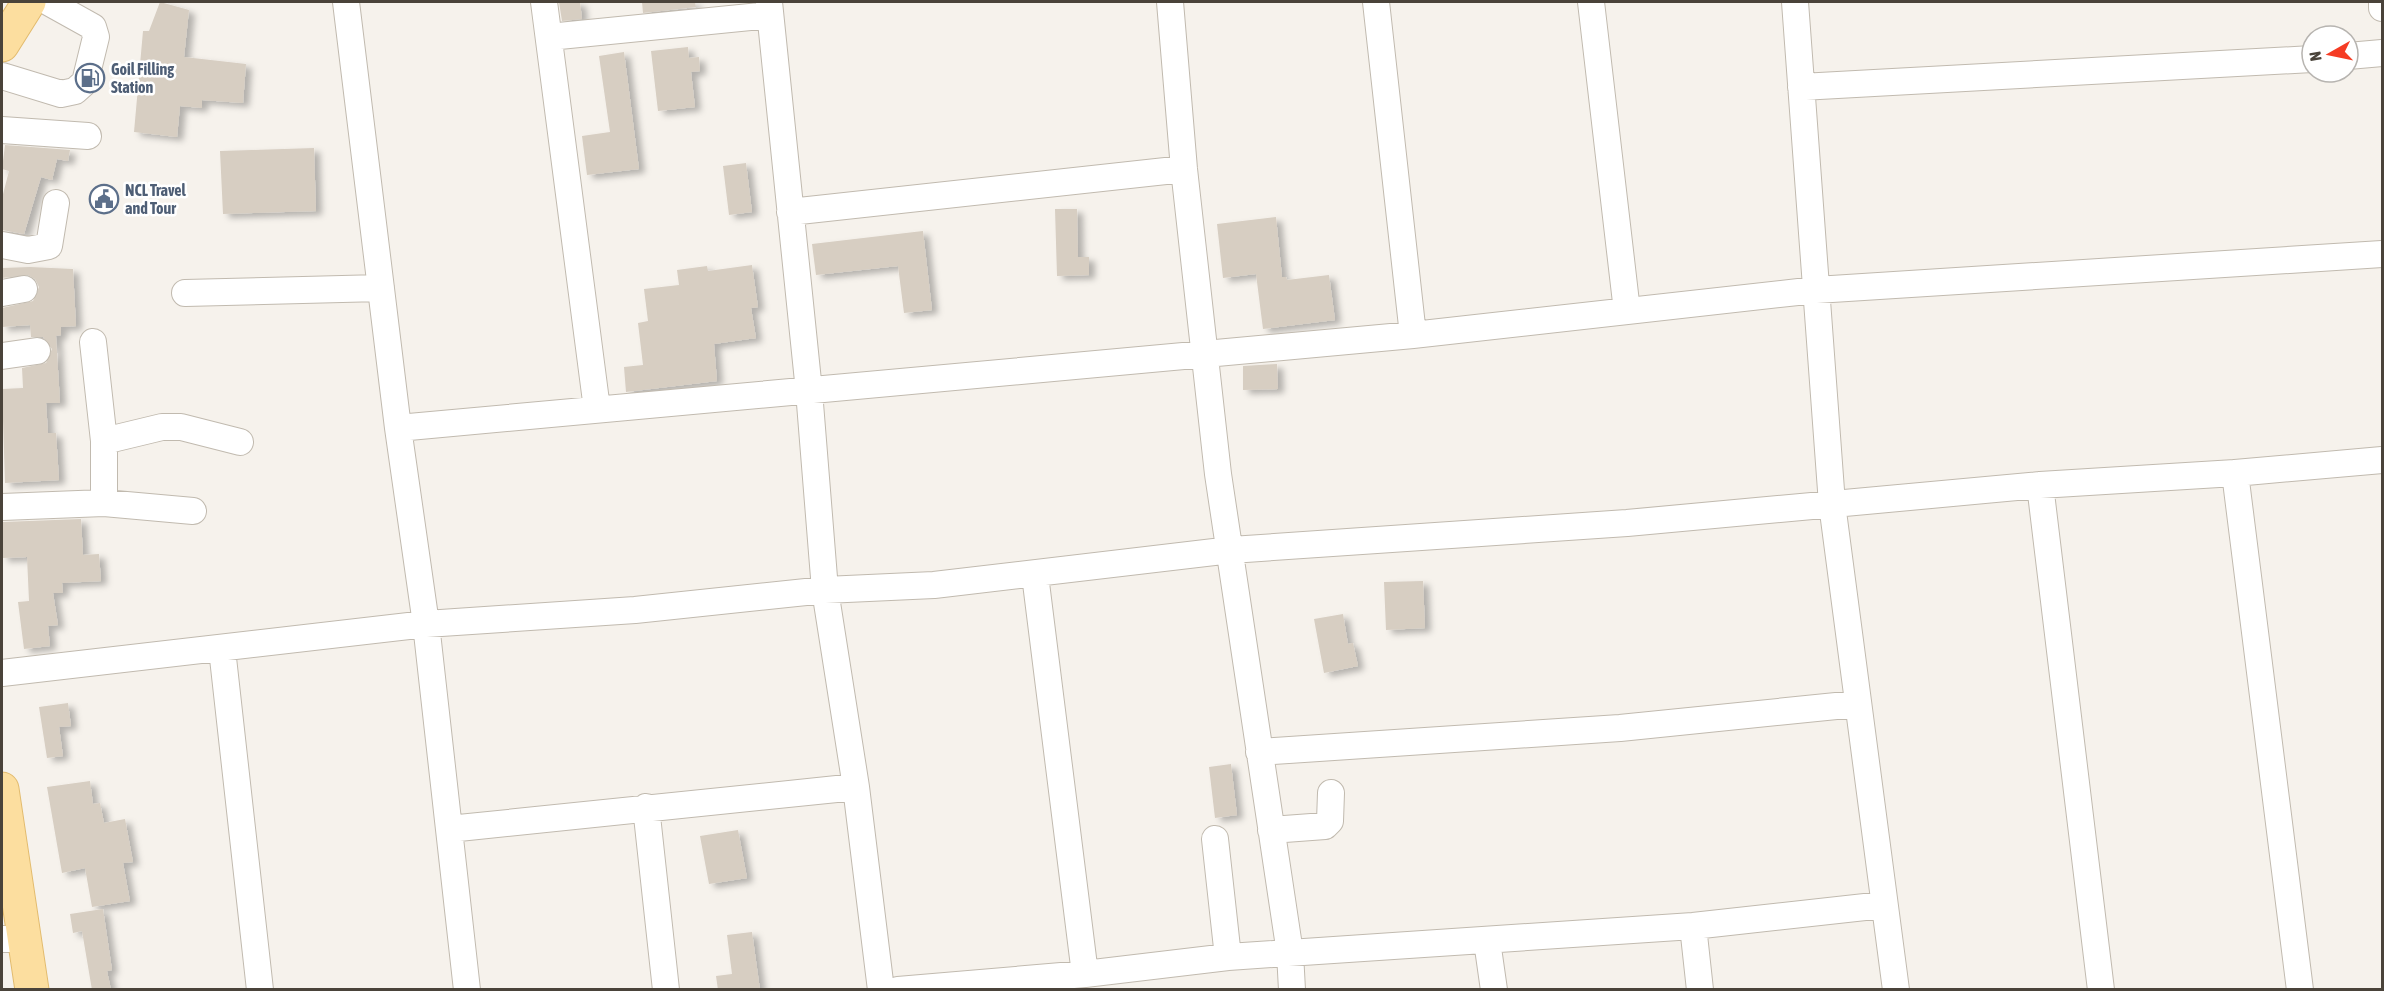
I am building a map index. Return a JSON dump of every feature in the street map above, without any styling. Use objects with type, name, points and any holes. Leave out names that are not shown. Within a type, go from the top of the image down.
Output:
[{"type":"main road","points":[[2,45],[16,9]]},
{"type":"main road","points":[[2,789],[13,939],[32,990]]},
{"type":"street","points":[[2,76],[61,94],[75,91],[85,82],[96,38],[93,27],[48,2]]},
{"type":"street","points":[[346,2],[398,428],[426,624],[467,990]]},
{"type":"street","points":[[544,2],[597,409]]},
{"type":"street","points":[[1170,2],[1185,169],[1218,474],[1232,550],[1258,752],[1290,953],[1292,990]]},
{"type":"street","points":[[1376,2],[1413,335]]},
{"type":"street","points":[[1591,2],[1627,310]]},
{"type":"street","points":[[1795,2],[1832,504],[1856,704],[1896,990]]},
{"type":"street","points":[[2382,2],[2382,8]]},
{"type":"street","points":[[549,37],[769,8],[809,391],[825,590],[856,787],[881,990]]},
{"type":"street","points":[[2360,55],[2382,53]]},
{"type":"street","points":[[1801,87],[2300,60]]},
{"type":"street","points":[[2,130],[88,136]]},
{"type":"street","points":[[790,212],[1185,169]]},
{"type":"street","points":[[2,245],[28,250],[49,246],[56,203]]},
{"type":"street","points":[[398,428],[1413,335],[1816,290],[2382,254]]},
{"type":"street","points":[[185,293],[381,288]]},
{"type":"street","points":[[93,342],[104,441],[104,503]]},
{"type":"street","points":[[2,356],[37,351]]},
{"type":"street","points":[[104,441],[162,428],[181,428],[240,442]]},
{"type":"street","points":[[2,673],[426,624],[635,610],[825,590],[934,585],[1035,575],[1232,550],[1627,523],[2040,485],[2235,473],[2382,460]]},
{"type":"street","points":[[2235,473],[2300,990]]},
{"type":"street","points":[[2040,485],[2101,990]]},
{"type":"street","points":[[2,507],[104,503],[193,511]]},
{"type":"street","points":[[1035,575],[1085,974]]},
{"type":"street","points":[[222,649],[260,990]]},
{"type":"street","points":[[1258,752],[1620,728],[1856,704]]},
{"type":"street","points":[[448,829],[856,787]]},
{"type":"street","points":[[1271,830],[1325,826],[1330,821],[1331,793]]},
{"type":"street","points":[[646,807],[666,990]]},
{"type":"street","points":[[1215,839],[1228,957]]},
{"type":"street","points":[[898,990],[1085,974],[1228,957],[1693,926],[1883,905]]},
{"type":"street","points":[[1693,926],[1700,990]]},
{"type":"street","points":[[1487,941],[1494,990]]},
{"type":"building","points":[[160,2],[189,10],[184,57],[246,64],[243,103],[202,100],[202,108],[180,106],[177,137],[134,132],[143,31],[149,31]]},
{"type":"building","points":[[559,2],[580,2],[582,19],[562,21]]},
{"type":"building","points":[[642,2],[695,2],[696,7],[643,13]]},
{"type":"building","points":[[688,47],[689,58],[699,57],[700,71],[691,72],[695,107],[658,111],[651,51]]},
{"type":"building","points":[[624,52],[639,169],[587,175],[582,136],[610,132],[599,56]]},
{"type":"building","points":[[5,145],[70,150],[68,161],[57,159],[52,180],[41,177],[24,234],[2,230],[2,198],[9,171],[2,169]]},
{"type":"building","points":[[314,148],[316,211],[223,214],[220,151]]},
{"type":"building","points":[[746,163],[752,212],[729,215],[723,166]]},
{"type":"building","points":[[1055,209],[1077,209],[1078,257],[1089,257],[1089,275],[1057,276]]},
{"type":"building","points":[[1276,217],[1282,277],[1286,277],[1287,280],[1329,275],[1335,320],[1263,329],[1256,274],[1223,278],[1217,224]]},
{"type":"building","points":[[923,231],[932,310],[904,313],[898,266],[816,275],[812,244]]},
{"type":"building","points":[[752,265],[758,307],[751,308],[756,338],[714,344],[717,381],[626,392],[624,367],[643,365],[638,323],[648,321],[644,289],[679,285],[677,270],[707,266],[708,271]]},
{"type":"building","points":[[2,268],[73,269],[76,326],[61,327],[61,335],[56,336],[60,403],[46,403],[48,433],[56,433],[59,480],[5,483],[2,389],[23,388],[22,368],[46,363],[52,349],[43,337],[31,337],[30,325],[2,327],[2,308],[33,301],[39,287],[35,279],[28,275],[2,278]]},
{"type":"building","points":[[1277,364],[1278,389],[1243,390],[1243,366]]},
{"type":"building","points":[[81,519],[83,555],[99,554],[101,581],[62,583],[63,593],[53,593],[58,625],[48,626],[50,646],[24,649],[18,602],[29,601],[27,557],[2,558],[3,522]]},
{"type":"building","points":[[1423,581],[1425,628],[1386,630],[1384,582]]},
{"type":"building","points":[[1343,614],[1348,644],[1353,643],[1358,666],[1324,673],[1314,619]]},
{"type":"building","points":[[68,703],[71,726],[59,727],[63,756],[47,758],[39,707]]},
{"type":"building","points":[[1231,764],[1237,815],[1215,818],[1209,767]]},
{"type":"building","points":[[90,781],[93,804],[100,803],[104,823],[125,819],[133,862],[123,863],[130,901],[92,907],[85,868],[62,873],[47,787]]},
{"type":"building","points":[[738,830],[747,878],[709,884],[700,836]]},
{"type":"building","points":[[103,909],[112,970],[107,971],[111,990],[92,990],[82,931],[73,933],[70,914]]},
{"type":"building","points":[[752,932],[760,990],[718,990],[716,976],[732,974],[727,935]]},
{"type":"place","name":"Goil Filling Station","points":[[90,78]]},
{"type":"place","name":"NCL Travel and Tour","points":[[104,199]]}]
